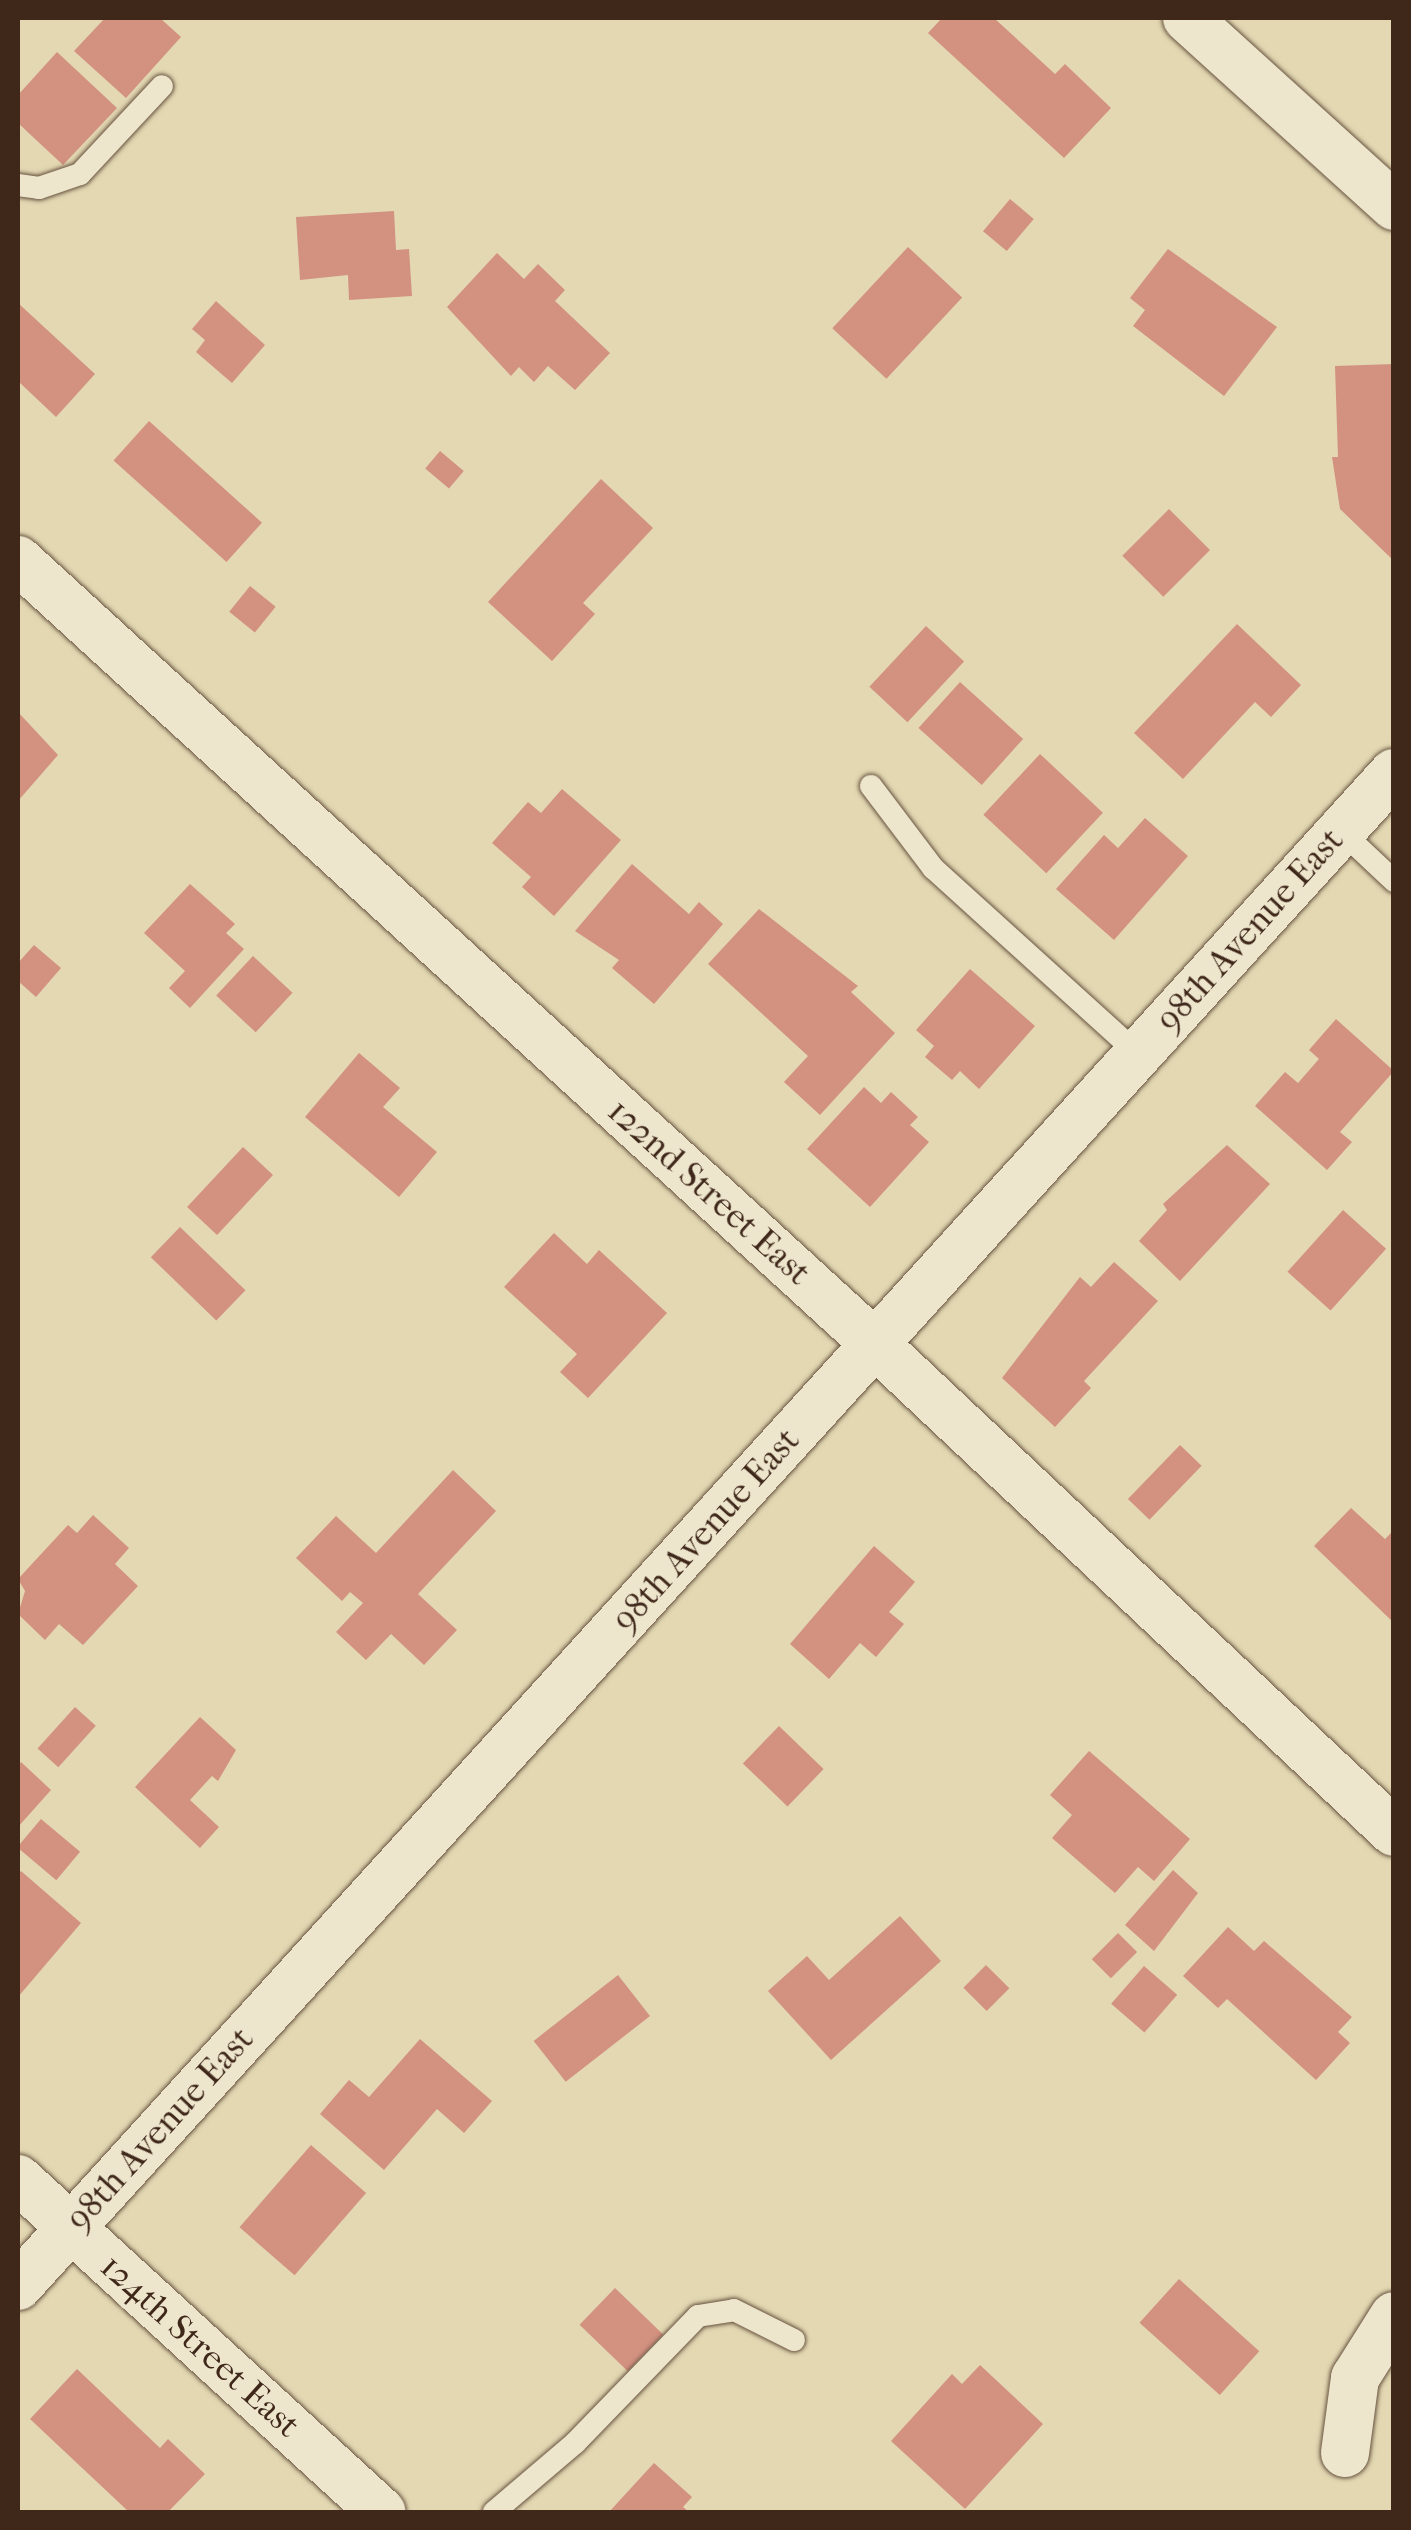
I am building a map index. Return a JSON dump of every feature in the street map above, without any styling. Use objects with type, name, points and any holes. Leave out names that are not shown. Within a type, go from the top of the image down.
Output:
[{"type":"street","points":[[1187,18],[1394,206]]},
{"type":"street","name":"122nd Street East","points":[[18,560],[875,1344],[1394,1832]]},
{"type":"street","name":"98th Avenue East","points":[[18,2286],[1394,773]]},
{"type":"street","name":"124th Street East","points":[[18,2179],[382,2512]]},
{"type":"street","points":[[1346,2454],[1354,2378],[1394,2316]]},
{"type":"lane","points":[[18,185],[39,188],[80,174],[162,86]]},
{"type":"lane","points":[[871,786],[932,868],[1138,1054]]},
{"type":"lane","points":[[1341,831],[1394,882]]},
{"type":"lane","points":[[494,2512],[576,2443],[698,2316],[734,2310],[794,2340]]},
{"type":"building","points":[[105,18],[160,18],[181,37],[126,98],[74,51]]},
{"type":"building","points":[[942,18],[994,18],[1055,74],[1065,64],[1111,108],[1064,158],[928,33]]},
{"type":"building","points":[[57,52],[117,108],[63,165],[18,123],[18,95]]},
{"type":"building","points":[[1010,199],[1034,219],[1007,251],[983,231]]},
{"type":"building","points":[[394,211],[396,250],[409,249],[412,296],[349,300],[348,275],[300,280],[296,217]]},
{"type":"building","points":[[908,247],[962,297],[886,379],[832,328]]},
{"type":"building","points":[[1168,249],[1277,327],[1224,396],[1133,326],[1145,310],[1130,298]]},
{"type":"building","points":[[497,253],[524,279],[538,264],[565,290],[555,301],[610,353],[575,390],[548,366],[534,382],[519,367],[511,376],[447,307]]},
{"type":"building","points":[[216,301],[265,345],[232,383],[196,352],[205,340],[192,329]]},
{"type":"building","points":[[18,303],[95,374],[56,417],[18,381]]},
{"type":"building","points":[[1394,364],[1394,561],[1340,509],[1332,457],[1338,457],[1335,366]]},
{"type":"building","points":[[149,421],[262,523],[226,562],[114,460]]},
{"type":"building","points":[[440,451],[464,471],[449,489],[425,469]]},
{"type":"building","points":[[601,479],[653,528],[583,603],[595,614],[552,661],[488,602]]},
{"type":"building","points":[[1169,509],[1210,550],[1163,597],[1122,556]]},
{"type":"building","points":[[250,586],[276,607],[255,632],[229,612]]},
{"type":"building","points":[[1237,624],[1301,685],[1271,717],[1255,702],[1183,779],[1134,733]]},
{"type":"building","points":[[926,626],[964,661],[907,722],[869,687]]},
{"type":"building","points":[[960,682],[1023,739],[982,785],[919,728]]},
{"type":"building","points":[[18,712],[58,755],[18,801]]},
{"type":"building","points":[[1040,754],[1103,813],[1046,873],[983,815]]},
{"type":"building","points":[[562,789],[621,840],[554,916],[522,887],[531,877],[492,843],[528,802],[541,813]]},
{"type":"building","points":[[1145,818],[1188,856],[1114,940],[1056,889],[1104,835],[1118,848]]},
{"type":"building","points":[[632,864],[689,914],[699,902],[723,924],[654,1004],[612,968],[619,960],[575,931]]},
{"type":"building","points":[[190,884],[235,924],[226,933],[244,949],[190,1008],[169,988],[185,971],[144,933]]},
{"type":"building","points":[[759,909],[858,986],[851,992],[895,1033],[820,1115],[784,1082],[808,1056],[708,964]]},
{"type":"building","points":[[34,945],[61,968],[36,997],[18,981],[18,963]]},
{"type":"building","points":[[253,956],[292,993],[256,1032],[216,995]]},
{"type":"building","points":[[970,969],[1035,1026],[979,1089],[960,1071],[952,1080],[925,1057],[934,1046],[916,1030]]},
{"type":"building","points":[[1336,1019],[1394,1071],[1340,1132],[1352,1142],[1327,1170],[1255,1106],[1285,1072],[1298,1083],[1319,1059],[1309,1050]]},
{"type":"building","points":[[359,1053],[400,1088],[383,1107],[437,1152],[399,1197],[305,1117]]},
{"type":"building","points":[[864,1087],[881,1103],[891,1092],[918,1117],[910,1125],[929,1142],[870,1207],[807,1149]]},
{"type":"building","points":[[1227,1145],[1270,1184],[1180,1281],[1139,1241],[1167,1210],[1163,1204]]},
{"type":"building","points":[[243,1147],[273,1175],[217,1235],[187,1207]]},
{"type":"building","points":[[1343,1210],[1386,1249],[1331,1310],[1287,1272]]},
{"type":"building","points":[[180,1227],[245,1290],[216,1320],[151,1257]]},
{"type":"building","points":[[554,1233],[587,1264],[599,1250],[667,1313],[588,1398],[560,1372],[577,1354],[504,1287]]},
{"type":"building","points":[[1114,1262],[1158,1301],[1084,1381],[1091,1388],[1055,1427],[1002,1378],[1080,1277],[1091,1287]]},
{"type":"building","points":[[1180,1445],[1202,1466],[1149,1520],[1128,1499]]},
{"type":"building","points":[[453,1470],[496,1511],[418,1594],[457,1630],[424,1665],[391,1634],[366,1660],[336,1632],[363,1603],[350,1592],[342,1601],[296,1558],[336,1516],[376,1553]]},
{"type":"building","points":[[1351,1508],[1385,1539],[1394,1530],[1394,1623],[1314,1546]]},
{"type":"building","points":[[93,1515],[129,1548],[115,1564],[138,1586],[83,1645],[59,1624],[45,1640],[18,1614],[25,1591],[18,1579],[68,1525],[77,1533]]},
{"type":"building","points":[[874,1546],[915,1582],[889,1612],[904,1624],[876,1657],[860,1643],[829,1679],[790,1644]]},
{"type":"building","points":[[75,1707],[96,1726],[58,1767],[38,1749]]},
{"type":"building","points":[[200,1717],[236,1750],[218,1781],[212,1776],[190,1800],[219,1827],[200,1848],[135,1787]]},
{"type":"building","points":[[779,1726],[824,1769],[787,1806],[743,1763]]},
{"type":"building","points":[[1089,1751],[1190,1839],[1154,1881],[1138,1867],[1115,1893],[1052,1838],[1072,1815],[1050,1795]]},
{"type":"building","points":[[21,1762],[51,1790],[18,1827],[18,1766]]},
{"type":"building","points":[[41,1819],[80,1852],[56,1880],[18,1848]]},
{"type":"building","points":[[1173,1870],[1198,1893],[1154,1951],[1125,1925]]},
{"type":"building","points":[[21,1871],[81,1923],[18,1997],[18,1875]]},
{"type":"building","points":[[900,1916],[941,1961],[831,2060],[768,1991],[807,1956],[829,1980]]},
{"type":"building","points":[[1228,1927],[1254,1951],[1264,1941],[1352,2017],[1338,2032],[1350,2043],[1316,2080],[1227,1999],[1218,2008],[1183,1976]]},
{"type":"building","points":[[1118,1933],[1137,1952],[1111,1978],[1092,1959]]},
{"type":"building","points":[[986,1965],[1009,1988],[987,2011],[963,1988]]},
{"type":"building","points":[[1144,1966],[1177,1995],[1144,2033],[1111,2004]]},
{"type":"building","points":[[618,1975],[650,2016],[566,2082],[534,2041]]},
{"type":"building","points":[[420,2039],[492,2101],[464,2133],[437,2109],[384,2170],[320,2114],[349,2080],[369,2097]]},
{"type":"building","points":[[311,2145],[366,2193],[295,2275],[239,2227]]},
{"type":"building","points":[[1179,2279],[1259,2351],[1220,2395],[1140,2323]]},
{"type":"building","points":[[615,2288],[663,2335],[628,2371],[580,2325]]},
{"type":"building","points":[[980,2365],[1043,2424],[965,2509],[891,2441],[952,2374],[962,2384]]},
{"type":"building","points":[[77,2369],[160,2448],[168,2439],[205,2474],[168,2512],[129,2512],[30,2419]]},
{"type":"building","points":[[654,2463],[692,2497],[683,2507],[689,2512],[609,2512]]}]
